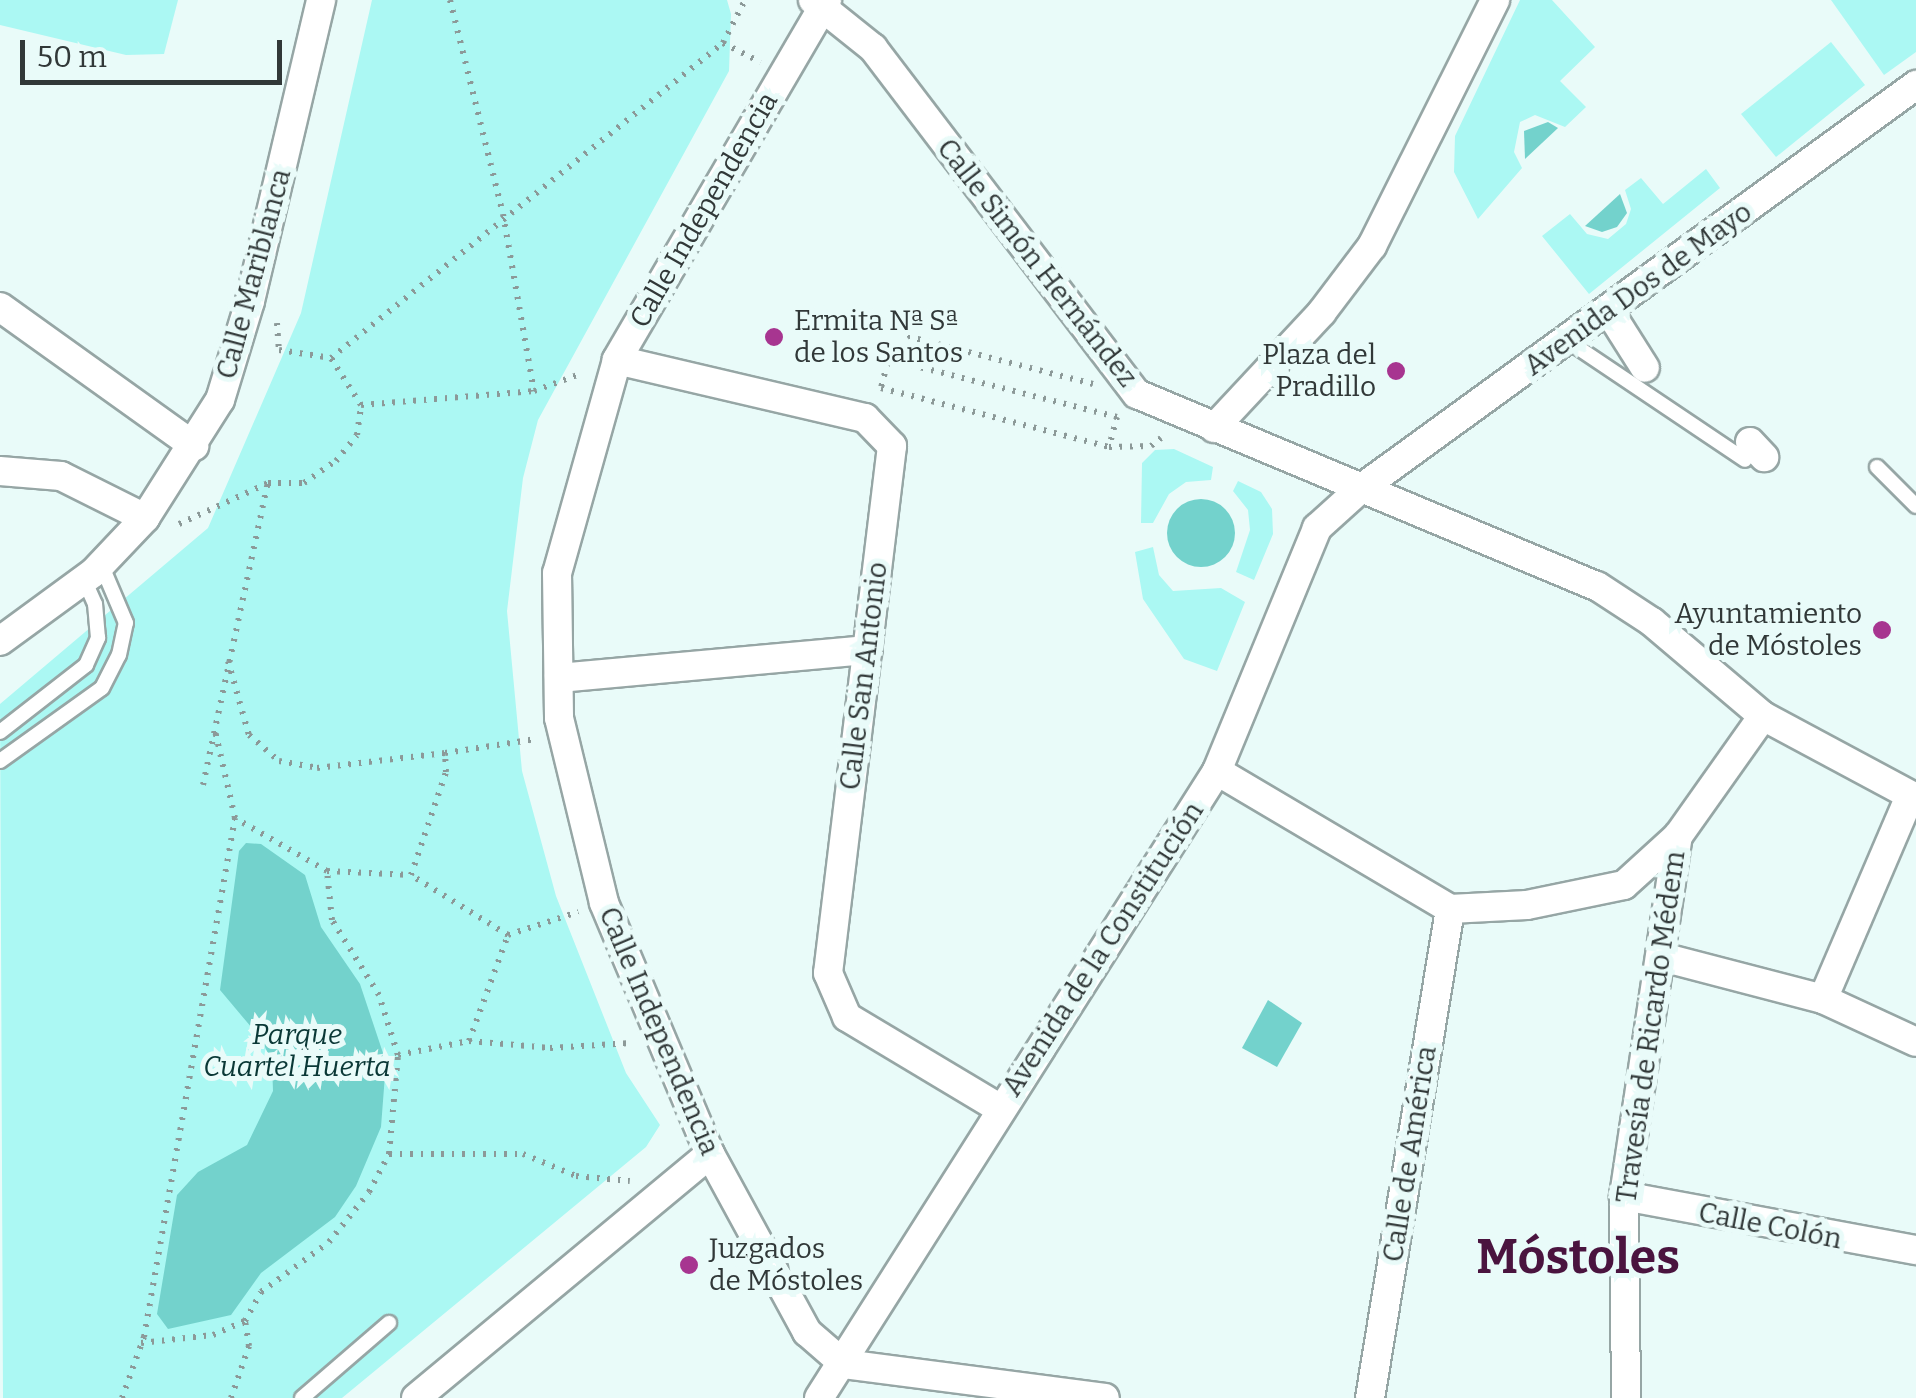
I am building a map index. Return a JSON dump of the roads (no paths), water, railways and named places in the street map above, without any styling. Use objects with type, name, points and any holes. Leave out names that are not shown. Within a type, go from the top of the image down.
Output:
[{"type":"street","name":"Calle Mariblanca","points":[[0,641],[93,572],[146,518],[220,400],[250,301],[321,0]]},
{"type":"street","points":[[1214,428],[1322,312],[1372,246],[1495,0]]},
{"type":"street","name":"Calle Simón Hernández","points":[[821,2],[872,48],[1109,364],[1137,394],[1176,414],[1597,586],[1652,622],[1763,716],[1913,797]]},
{"type":"street","name":"Calle Independencia","points":[[821,2],[617,360],[557,573],[563,735],[604,903],[657,1038],[710,1154],[807,1332],[844,1364]]},
{"type":"street","name":"Avenida Dos de Mayo","points":[[1359,490],[1916,86]]},
{"type":"street","points":[[0,307],[194,446]]},
{"type":"street","points":[[1609,311],[1645,368]]},
{"type":"street","name":"Calle San Antonio","points":[[617,360],[865,418],[892,446],[828,973],[847,1017],[1001,1109]]},
{"type":"street","points":[[0,471],[61,476],[146,518]]},
{"type":"street","name":"Avenida de la Constitución","points":[[819,1398],[1218,771],[1317,528],[1359,490]]},
{"type":"street","points":[[559,678],[868,650]]},
{"type":"street","points":[[1218,771],[1450,909],[1527,905],[1624,886],[1678,836],[1763,716]]},
{"type":"street","points":[[1823,999],[1913,797]]},
{"type":"street","name":"Travesía de Ricardo Médem","points":[[1626,1398],[1624,1196],[1678,836]]},
{"type":"street","name":"Calle de América","points":[[1370,1398],[1450,909]]},
{"type":"street","points":[[1662,957],[1823,999],[1916,1042]]},
{"type":"street","points":[[416,1398],[666,1185],[710,1154]]},
{"type":"street","name":"Calle Colón","points":[[1624,1196],[1916,1250]]},
{"type":"street","points":[[844,1364],[1094,1397]]},
{"type":"lane","points":[[1568,341],[1753,453]]},
{"type":"lane","points":[[1877,467],[1916,506]]},
{"type":"lane","points":[[0,732],[86,665],[98,638],[93,572]]},
{"type":"lane","points":[[0,761],[102,688],[119,655],[126,623],[93,572]]},
{"type":"lane","points":[[302,1398],[389,1323]]},
{"type":"place","name":"Ermita Nª Sª de los Santos","points":[[774,337]]},
{"type":"place","name":"Plaza del Pradillo","points":[[1396,371]]},
{"type":"place","name":"Ayuntamiento de Móstoles","points":[[1882,630]]},
{"type":"place","name":"Juzgados de Móstoles","points":[[689,1265]]},
{"type":"district","name":"Móstoles","points":[[1578,1258]]},
{"type":"park label","name":"Parque Cuartel Huerta","points":[[297,1051]]}]
